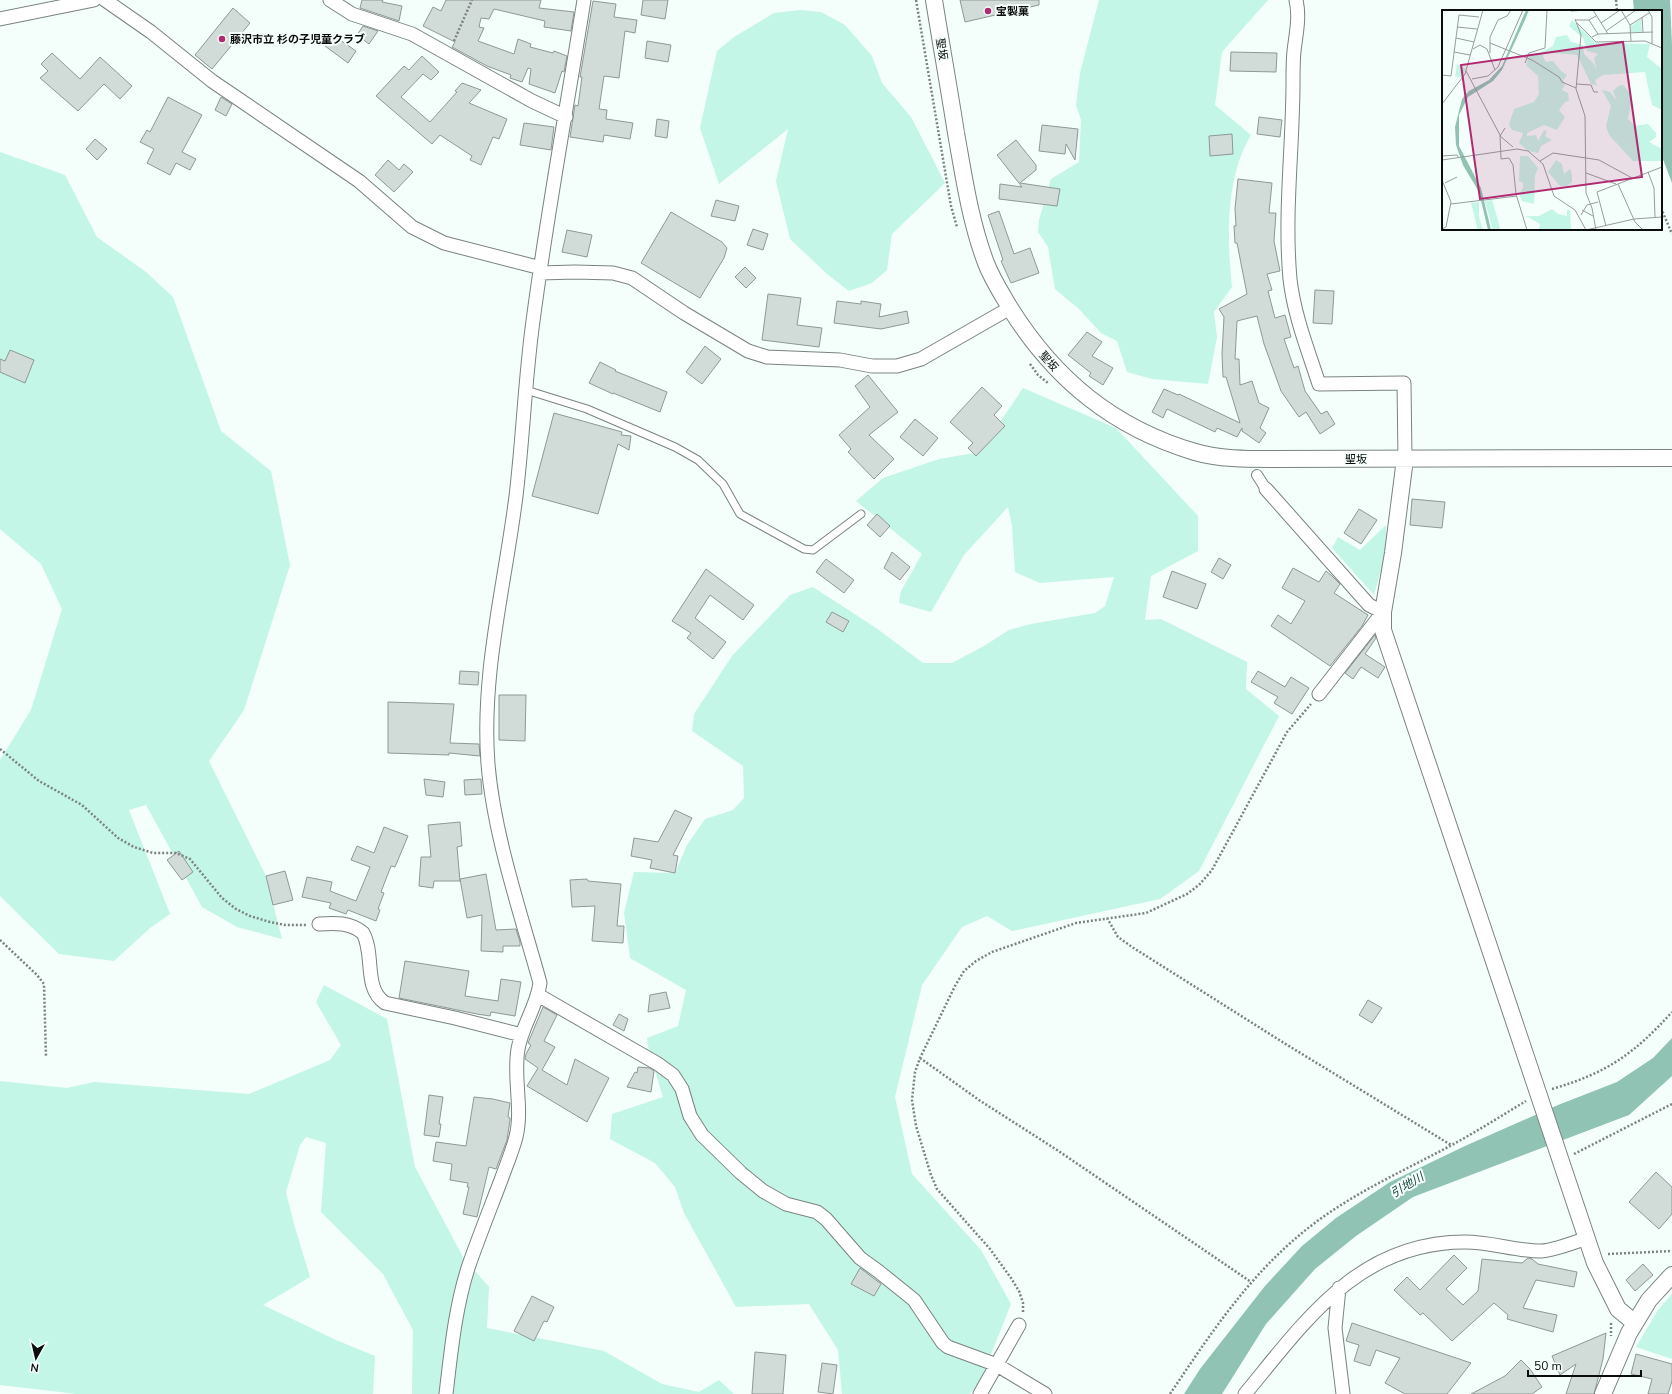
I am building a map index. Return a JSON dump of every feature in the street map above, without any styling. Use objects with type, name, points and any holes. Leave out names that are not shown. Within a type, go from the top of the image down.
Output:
[{"type":"street","points":[[0,19],[94,0]]},
{"type":"street","points":[[105,0],[151,32],[212,81],[359,181],[412,227],[444,243],[540,270],[613,273],[632,278],[684,313],[748,351],[767,357],[840,360],[872,366],[897,366],[921,359],[1010,308]]},
{"type":"street","points":[[330,0],[352,14],[412,34],[532,101],[566,117]]},
{"type":"street","points":[[446,1394],[460,1299],[466,1277],[510,1158],[516,1136],[518,1116],[517,1064],[522,1034],[538,994],[540,983],[504,850],[491,792],[488,760],[488,699],[492,647],[515,504],[531,339],[540,270],[584,0]]},
{"type":"street","name":"聖坂","points":[[934,0],[967,197],[975,231],[987,266],[1022,328],[1043,355],[1068,381],[1091,401],[1120,421],[1155,438],[1197,452],[1231,458],[1672,458]]},
{"type":"street","points":[[1296,0],[1298,9],[1298,28],[1294,66],[1288,226],[1290,280],[1296,308],[1306,347],[1319,384],[1404,383],[1405,459],[1393,553],[1383,612],[1383,630],[1588,1238],[1595,1263],[1618,1309],[1635,1323]]},
{"type":"street","points":[[1257,475],[1266,489],[1369,605],[1383,612]]},
{"type":"street","points":[[1319,694],[1383,612]]},
{"type":"street","points":[[319,924],[335,923],[350,925],[363,932],[370,948],[373,987],[379,999],[385,1003],[522,1034]]},
{"type":"street","points":[[538,994],[658,1064],[673,1075],[682,1089],[690,1116],[702,1135],[741,1173],[763,1191],[786,1204],[816,1212],[826,1219],[860,1258],[914,1300],[943,1343],[948,1347],[997,1366],[1046,1394]]},
{"type":"street","points":[[1245,1394],[1306,1321],[1339,1288],[1368,1268],[1394,1255],[1417,1247],[1442,1242],[1468,1242],[1542,1252],[1588,1238]]},
{"type":"street","points":[[1603,1394],[1629,1332],[1649,1300],[1672,1275]]},
{"type":"street","points":[[1339,1288],[1335,1328],[1343,1394]]},
{"type":"street","points":[[980,1394],[1019,1325]]},
{"type":"lane","points":[[526,390],[586,410],[675,447],[698,460],[722,484],[740,514],[804,549],[813,550],[861,514]]},
{"type":"path","points":[[448,54],[472,0]]},
{"type":"path","points":[[1616,0],[1617,10]]},
{"type":"path","points":[[1662,210],[1672,234]]},
{"type":"path","points":[[1019,1325],[1023,1315],[1019,1291],[990,1249],[937,1189],[931,1175],[916,1126],[912,1100],[914,1078],[920,1058],[955,986],[964,971],[976,961],[992,952],[1076,923],[1146,913],[1187,894],[1199,885],[1212,870],[1287,732],[1319,694]]},
{"type":"path","points":[[0,749],[39,781],[82,805],[118,838],[134,847],[153,853],[176,853],[190,859],[222,898],[236,909],[250,916],[285,925],[319,924]]},
{"type":"path","points":[[1107,918],[1118,937],[1132,947],[1284,1043],[1451,1145]]},
{"type":"path","points":[[0,940],[37,975],[44,984],[46,1057]]},
{"type":"path","points":[[1170,1394],[1216,1325],[1251,1282],[1315,1223],[1352,1198],[1396,1173],[1451,1145],[1538,1093],[1579,1081],[1613,1065],[1634,1051],[1672,1012]]},
{"type":"path","points":[[920,1058],[979,1100],[1057,1150],[1251,1282]]},
{"type":"path","points":[[1560,1158],[1672,1104]]},
{"type":"path","points":[[1604,1255],[1672,1251]]},
{"type":"path","points":[[1610,1317],[1611,1338]]},
{"type":"shaded area","points":[[1099,0],[1268,0],[1222,52],[1215,105],[1251,135],[1236,170],[1232,189],[1229,249],[1232,287],[1214,312],[1217,337],[1208,384],[1152,379],[1127,372],[1117,341],[1101,333],[1079,309],[1055,289],[1048,247],[1038,232],[1039,220],[1051,179],[1079,162],[1081,120],[1076,105],[1080,73]]},
{"type":"shaded area","points":[[801,10],[821,12],[845,25],[872,56],[882,83],[911,117],[945,183],[892,234],[887,270],[872,283],[849,291],[827,274],[790,239],[776,181],[788,129],[719,184],[700,128],[717,51],[734,37],[774,13]]},
{"type":"shaded area","points":[[0,152],[65,175],[97,237],[146,272],[173,297],[221,431],[271,471],[290,565],[244,710],[209,761],[266,876],[282,939],[237,927],[202,907],[146,805],[129,810],[170,914],[150,928],[114,961],[59,954],[0,896],[0,760],[31,710],[62,609],[41,564],[0,529]]},
{"type":"shaded area","points":[[1023,388],[1116,428],[1198,516],[1198,551],[1151,576],[1145,620],[1161,619],[1247,662],[1246,689],[1279,716],[1199,871],[1160,899],[1012,931],[987,916],[962,927],[922,985],[895,1097],[912,1174],[981,1250],[1011,1304],[981,1379],[970,1394],[842,1394],[838,1350],[809,1304],[736,1307],[684,1213],[675,1187],[655,1163],[610,1139],[612,1114],[663,1097],[649,1052],[647,1038],[678,1026],[686,990],[630,958],[624,913],[634,872],[675,873],[687,845],[705,819],[733,810],[744,798],[743,766],[692,731],[694,714],[732,656],[790,595],[813,587],[876,628],[923,663],[952,663],[984,646],[1009,630],[1031,624],[1095,613],[1105,606],[1114,577],[1040,583],[1015,572],[1012,526],[1008,507],[964,555],[931,612],[899,603],[901,591],[922,554],[856,501],[883,478],[939,459],[980,452]]},
{"type":"shaded area","points":[[1386,525],[1387,549],[1374,595],[1332,548],[1338,537],[1360,550]]},
{"type":"shaded area","points":[[324,985],[387,1019],[415,1167],[463,1257],[489,1287],[487,1328],[604,1351],[662,1384],[699,1392],[719,1380],[734,1394],[412,1394],[413,1330],[383,1274],[321,1212],[326,1143],[306,1137],[300,1145],[286,1192],[310,1277],[263,1305],[336,1340],[375,1356],[373,1394],[77,1394],[0,1385],[0,1081],[67,1088],[94,1082],[249,1094],[330,1060],[341,1045],[316,1002]]},
{"type":"shaded area","points":[[1672,1294],[1672,1359],[1636,1347],[1658,1310]]},
{"type":"water","points":[[1633,0],[1670,0],[1672,45],[1672,183],[1662,157],[1662,10],[1634,10]]},
{"type":"water","name":"引地川","points":[[1672,1038],[1672,1076],[1629,1115],[1413,1197],[1356,1236],[1315,1269],[1266,1324],[1222,1394],[1184,1394],[1200,1369],[1265,1286],[1302,1246],[1336,1218],[1390,1182],[1465,1146],[1558,1105],[1617,1082],[1653,1058]]},
{"type":"building","points":[[362,0],[383,0],[382,2],[402,6],[399,21],[360,8]]},
{"type":"building","points":[[446,0],[541,0],[539,8],[574,12],[571,31],[544,27],[545,21],[494,9],[489,19],[481,18],[479,27],[484,28],[478,41],[514,54],[518,39],[531,44],[530,47],[553,53],[554,51],[567,56],[564,72],[562,71],[555,93],[529,84],[531,69],[528,68],[522,82],[510,78],[511,75],[487,66],[452,47],[455,42],[423,26],[433,7],[441,11]]},
{"type":"building","points":[[643,0],[668,0],[665,19],[641,15]]},
{"type":"building","name":"宝製菓","points":[[960,0],[1039,0],[1039,5],[965,22]]},
{"type":"building","points":[[593,1],[616,4],[614,17],[637,20],[635,33],[625,31],[619,78],[604,76],[599,109],[607,110],[606,119],[633,123],[630,139],[604,135],[603,142],[570,137],[575,105],[578,106],[582,77],[580,77]]},
{"type":"building","name":"藤沢市立 杉の子児童クラブ","points":[[233,8],[250,23],[212,69],[195,55]]},
{"type":"building","points":[[363,26],[378,31],[369,44],[357,35]]},
{"type":"building","points":[[333,35],[356,51],[348,63],[325,46]]},
{"type":"building","points":[[647,41],[671,45],[668,62],[645,58]]},
{"type":"building","points":[[1231,52],[1277,53],[1276,72],[1230,71]]},
{"type":"building","points":[[52,53],[80,79],[100,57],[132,86],[120,99],[104,84],[78,111],[40,78],[48,71],[41,64]]},
{"type":"building","points":[[422,56],[439,72],[431,80],[423,74],[401,97],[430,122],[457,92],[455,91],[462,83],[481,90],[469,103],[507,119],[499,139],[493,137],[481,165],[470,160],[472,156],[440,135],[432,144],[376,96],[404,66],[409,70]]},
{"type":"building","points":[[168,97],[202,115],[182,152],[196,159],[190,170],[176,163],[170,175],[147,163],[154,149],[140,142],[147,130],[150,132]]},
{"type":"building","points":[[221,97],[232,104],[226,116],[215,110]]},
{"type":"building","points":[[1259,117],[1282,120],[1280,137],[1257,134]]},
{"type":"building","points":[[657,119],[669,121],[667,138],[655,136]]},
{"type":"building","points":[[524,123],[554,127],[551,150],[520,145]]},
{"type":"building","points":[[1042,125],[1078,129],[1075,160],[1066,144],[1065,154],[1039,151]]},
{"type":"building","points":[[1232,134],[1233,154],[1210,156],[1209,136]]},
{"type":"building","points":[[95,139],[107,149],[97,160],[86,149]]},
{"type":"building","points":[[1016,140],[1036,165],[1036,170],[1020,183],[1060,189],[1057,206],[999,199],[1000,184],[1022,187],[997,155]]},
{"type":"building","points":[[388,160],[399,170],[404,164],[413,172],[394,192],[375,175]]},
{"type":"building","points":[[1238,179],[1272,183],[1269,213],[1276,213],[1274,241],[1280,271],[1267,274],[1272,290],[1268,291],[1275,318],[1285,315],[1291,337],[1284,339],[1294,368],[1298,366],[1305,391],[1321,414],[1327,411],[1335,424],[1320,434],[1306,412],[1299,417],[1281,391],[1264,344],[1257,316],[1237,321],[1235,359],[1239,359],[1240,385],[1252,381],[1259,403],[1269,408],[1260,428],[1266,433],[1259,443],[1242,431],[1242,428],[1237,437],[1217,428],[1215,432],[1167,409],[1163,418],[1152,412],[1164,389],[1178,395],[1179,394],[1240,423],[1226,377],[1223,377],[1222,354],[1224,317],[1219,309],[1247,294],[1237,243],[1235,243],[1234,226],[1236,226],[1235,209]]},
{"type":"building","points":[[716,200],[739,206],[735,221],[711,216]]},
{"type":"building","points":[[999,211],[1014,254],[1030,248],[1039,273],[1011,283],[1001,261],[1003,260],[988,215]]},
{"type":"building","points":[[671,212],[722,242],[727,248],[724,258],[700,298],[641,263]]},
{"type":"building","points":[[753,229],[768,234],[763,250],[747,245]]},
{"type":"building","points":[[567,230],[592,235],[587,257],[562,252]]},
{"type":"building","points":[[745,267],[756,278],[746,288],[735,277]]},
{"type":"building","points":[[1315,290],[1334,291],[1332,324],[1313,323]]},
{"type":"building","points":[[768,294],[801,298],[797,325],[822,328],[819,347],[762,340]]},
{"type":"building","points":[[837,301],[861,304],[861,301],[881,304],[879,317],[907,311],[909,323],[881,329],[834,323]]},
{"type":"building","points":[[1087,332],[1102,342],[1092,356],[1113,368],[1103,385],[1089,376],[1091,373],[1068,355]]},
{"type":"building","points":[[705,346],[721,359],[702,384],[686,372]]},
{"type":"building","points":[[10,350],[34,360],[25,383],[0,372],[0,359],[5,361]]},
{"type":"building","points":[[600,362],[616,370],[615,371],[667,392],[660,412],[589,383]]},
{"type":"building","points":[[868,375],[898,412],[869,435],[894,459],[874,479],[848,452],[851,449],[839,435],[870,407],[855,386]]},
{"type":"building","points":[[982,387],[1002,406],[994,415],[1005,426],[976,456],[968,448],[973,443],[950,422]]},
{"type":"building","points":[[554,413],[622,432],[621,435],[631,436],[629,450],[618,444],[598,514],[532,496]]},
{"type":"building","points":[[915,419],[938,438],[923,456],[900,437]]},
{"type":"building","points":[[1412,499],[1445,502],[1442,528],[1410,525]]},
{"type":"building","points":[[1359,509],[1377,520],[1361,544],[1344,533]]},
{"type":"building","points":[[877,514],[890,526],[880,537],[867,525]]},
{"type":"building","points":[[892,552],[910,567],[900,580],[884,568]]},
{"type":"building","points":[[1219,558],[1231,565],[1223,579],[1211,572]]},
{"type":"building","points":[[826,559],[854,580],[844,593],[816,572]]},
{"type":"building","points":[[1293,568],[1319,582],[1326,571],[1340,584],[1334,593],[1368,615],[1362,626],[1330,666],[1271,626],[1278,615],[1291,624],[1305,601],[1282,588]]},
{"type":"building","points":[[706,569],[754,605],[743,620],[710,595],[695,618],[726,642],[713,659],[687,638],[691,633],[672,621]]},
{"type":"building","points":[[1172,571],[1206,584],[1197,609],[1163,597]]},
{"type":"building","points":[[832,612],[849,621],[843,632],[826,622]]},
{"type":"building","points":[[1375,635],[1376,638],[1365,654],[1385,667],[1378,678],[1361,667],[1353,679],[1345,673]]},
{"type":"building","points":[[460,671],[479,672],[478,685],[459,684]]},
{"type":"building","points":[[1258,671],[1285,687],[1291,677],[1309,688],[1292,714],[1274,703],[1278,697],[1251,682]]},
{"type":"building","points":[[499,695],[526,695],[525,741],[499,740]]},
{"type":"building","points":[[388,702],[454,704],[450,743],[479,744],[480,756],[449,753],[449,755],[388,753]]},
{"type":"building","points":[[424,779],[445,782],[443,797],[426,795]]},
{"type":"building","points":[[481,779],[482,794],[465,795],[464,780]]},
{"type":"building","points":[[675,810],[692,818],[673,855],[678,856],[675,873],[650,868],[652,860],[631,856],[634,838],[658,842]]},
{"type":"building","points":[[460,822],[462,846],[457,847],[460,881],[434,881],[433,888],[419,886],[421,857],[431,857],[428,825]]},
{"type":"building","points":[[384,827],[408,836],[395,867],[391,866],[381,892],[384,893],[378,909],[380,910],[376,921],[348,910],[346,914],[329,908],[331,903],[302,897],[307,877],[332,882],[330,891],[356,901],[370,867],[351,860],[357,846],[374,853]]},
{"type":"building","points":[[179,851],[193,872],[182,880],[167,860]]},
{"type":"building","points":[[285,871],[293,900],[273,905],[266,876]]},
{"type":"building","points":[[486,874],[496,930],[516,929],[520,942],[520,946],[503,946],[503,952],[481,951],[482,915],[467,918],[460,879]]},
{"type":"building","points":[[587,879],[588,881],[621,884],[617,926],[624,926],[623,943],[592,941],[595,906],[572,907],[570,880]]},
{"type":"building","points":[[405,961],[469,971],[465,996],[498,1001],[501,979],[521,982],[515,1016],[491,1012],[490,1016],[477,1014],[399,998]]},
{"type":"building","points":[[666,992],[670,1008],[648,1012],[650,995]]},
{"type":"building","points":[[1368,1000],[1382,1008],[1372,1023],[1359,1015]]},
{"type":"building","points":[[543,1007],[557,1015],[544,1041],[555,1047],[542,1070],[567,1085],[575,1059],[609,1078],[587,1122],[527,1086],[538,1068],[525,1059],[531,1045],[528,1043]]},
{"type":"building","points":[[619,1014],[628,1019],[624,1031],[613,1025]]},
{"type":"building","points":[[638,1067],[650,1068],[654,1071],[651,1092],[627,1087],[635,1072],[637,1073]]},
{"type":"building","points":[[429,1095],[443,1097],[439,1124],[441,1124],[439,1137],[424,1135]]},
{"type":"building","points":[[474,1097],[510,1103],[508,1117],[510,1120],[507,1140],[496,1169],[489,1167],[477,1217],[463,1214],[469,1187],[467,1187],[468,1183],[450,1180],[452,1164],[433,1161],[436,1142],[466,1146]]},
{"type":"building","points":[[1656,1172],[1672,1187],[1672,1214],[1659,1229],[1629,1202]]},
{"type":"building","points":[[1454,1255],[1467,1268],[1446,1289],[1463,1305],[1478,1291],[1482,1259],[1522,1263],[1528,1258],[1532,1259],[1538,1264],[1577,1272],[1574,1287],[1536,1280],[1523,1308],[1557,1315],[1553,1332],[1507,1319],[1508,1315],[1494,1303],[1452,1341],[1423,1313],[1420,1315],[1394,1290],[1407,1277],[1420,1290]]},
{"type":"building","points":[[1643,1264],[1653,1275],[1635,1291],[1626,1280]]},
{"type":"building","points":[[860,1268],[881,1284],[874,1296],[851,1284]]},
{"type":"building","points":[[532,1296],[554,1307],[547,1322],[544,1321],[534,1341],[514,1331]]},
{"type":"building","points":[[1352,1323],[1471,1363],[1447,1394],[1405,1394],[1385,1383],[1400,1358],[1376,1350],[1370,1366],[1354,1361],[1359,1345],[1346,1341]]},
{"type":"building","points":[[1606,1333],[1603,1359],[1594,1394],[1566,1394],[1576,1364],[1560,1375],[1552,1356]]},
{"type":"building","points":[[755,1352],[786,1355],[783,1394],[752,1394]]},
{"type":"building","points":[[1636,1354],[1672,1364],[1672,1381],[1668,1394],[1648,1394],[1652,1379],[1631,1374]]},
{"type":"building","points":[[1521,1360],[1530,1369],[1542,1387],[1532,1394],[1471,1394],[1505,1376]]},
{"type":"building","points":[[822,1363],[837,1365],[833,1394],[818,1392]]},
{"type":"place","name":"宝製菓","points":[[988,11]]},
{"type":"place","name":"藤沢市立 杉の子児童クラブ","points":[[222,39]]}]
